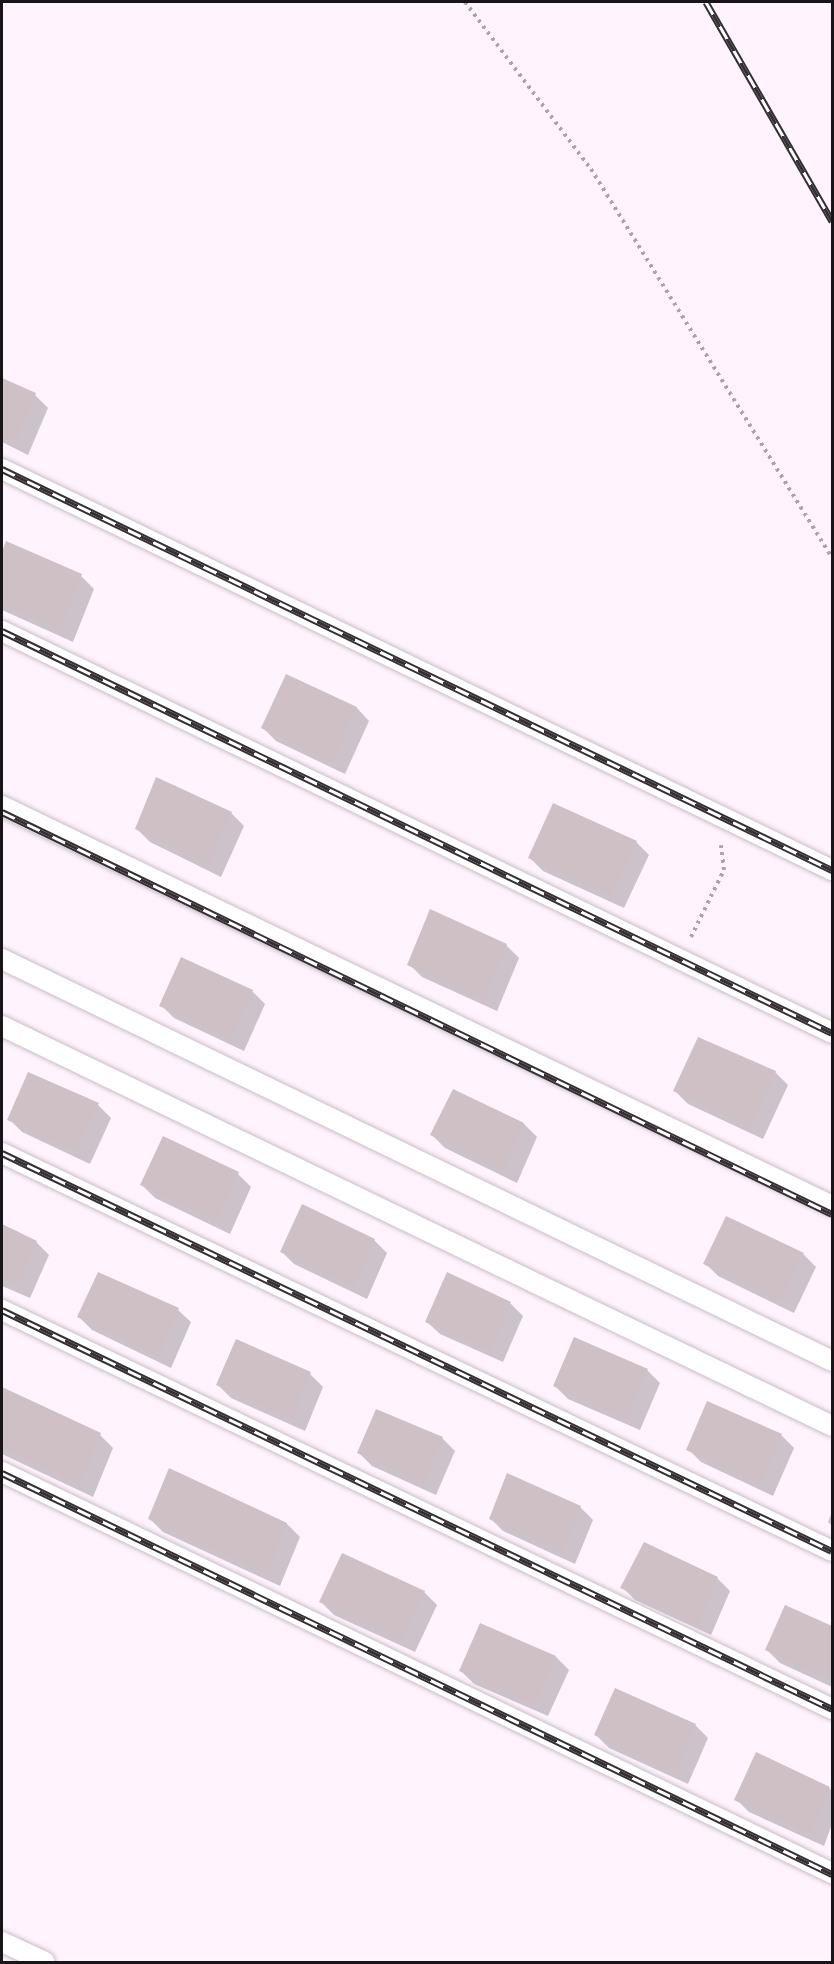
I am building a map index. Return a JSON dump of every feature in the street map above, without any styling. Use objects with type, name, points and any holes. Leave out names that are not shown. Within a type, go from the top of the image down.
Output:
[{"type":"lane","points":[[2,469],[832,870]]},
{"type":"lane","points":[[2,631],[832,1033]]},
{"type":"lane","points":[[2,806],[832,1206]]},
{"type":"lane","points":[[2,959],[832,1361]]},
{"type":"lane","points":[[2,1026],[832,1426]]},
{"type":"lane","points":[[2,1153],[832,1551]]},
{"type":"lane","points":[[2,1310],[832,1709]]},
{"type":"lane","points":[[2,1472],[832,1873]]},
{"type":"lane","points":[[10,1951],[45,1962]]},
{"type":"path","points":[[465,2],[591,169],[832,558]]},
{"type":"path","points":[[680,959],[724,870],[717,814]]},
{"type":"building","points":[[2,378],[36,393],[15,443],[2,437]]},
{"type":"building","points":[[6,541],[82,574],[60,630],[2,604],[2,552]]},
{"type":"building","points":[[286,674],[357,707],[332,763],[261,728]]},
{"type":"building","points":[[156,777],[232,812],[208,865],[135,829]]},
{"type":"building","points":[[553,803],[637,841],[611,896],[528,858]]},
{"type":"building","points":[[430,909],[507,944],[484,1000],[407,965]]},
{"type":"building","points":[[181,957],[253,990],[231,1039],[159,1006]]},
{"type":"building","points":[[698,1037],[776,1071],[750,1127],[673,1091]]},
{"type":"building","points":[[28,1072],[99,1103],[76,1152],[7,1120]]},
{"type":"building","points":[[453,1089],[524,1123],[504,1171],[430,1135]]},
{"type":"building","points":[[163,1136],[239,1172],[217,1222],[140,1185]]},
{"type":"building","points":[[302,1204],[375,1239],[354,1287],[280,1252]]},
{"type":"building","points":[[726,1216],[804,1253],[781,1301],[703,1264]]},
{"type":"building","points":[[2,1224],[37,1241],[17,1286],[2,1279]]},
{"type":"building","points":[[98,1272],[179,1308],[158,1357],[77,1317]]},
{"type":"building","points":[[447,1272],[511,1302],[490,1350],[425,1322]]},
{"type":"building","points":[[574,1337],[648,1369],[627,1419],[553,1386]]},
{"type":"building","points":[[236,1339],[311,1372],[292,1419],[216,1385]]},
{"type":"building","points":[[2,1387],[101,1433],[80,1485],[2,1448]]},
{"type":"building","points":[[707,1401],[782,1434],[760,1484],[686,1450]]},
{"type":"building","points":[[376,1409],[443,1437],[423,1483],[357,1453]]},
{"type":"building","points":[[169,1468],[287,1523],[267,1574],[148,1519]]},
{"type":"building","points":[[507,1473],[581,1506],[562,1552],[489,1519]]},
{"type":"building","points":[[644,1542],[718,1577],[698,1624],[620,1588]]},
{"type":"building","points":[[342,1553],[425,1591],[402,1640],[319,1602]]},
{"type":"building","points":[[785,1605],[832,1626],[832,1681],[765,1650]]},
{"type":"building","points":[[480,1623],[556,1656],[535,1705],[459,1671]]},
{"type":"building","points":[[615,1688],[696,1724],[675,1773],[594,1735]]},
{"type":"building","points":[[756,1752],[830,1787],[811,1834],[734,1800]]},
{"type":"railway","points":[[706,2],[832,221]]},
{"type":"railway","points":[[2,469],[832,870]]},
{"type":"railway","points":[[2,631],[832,1033]]},
{"type":"railway","points":[[2,812],[832,1214]]},
{"type":"railway","points":[[2,1153],[832,1551]]},
{"type":"railway","points":[[2,1310],[832,1709]]},
{"type":"railway","points":[[2,1473],[832,1874]]}]
